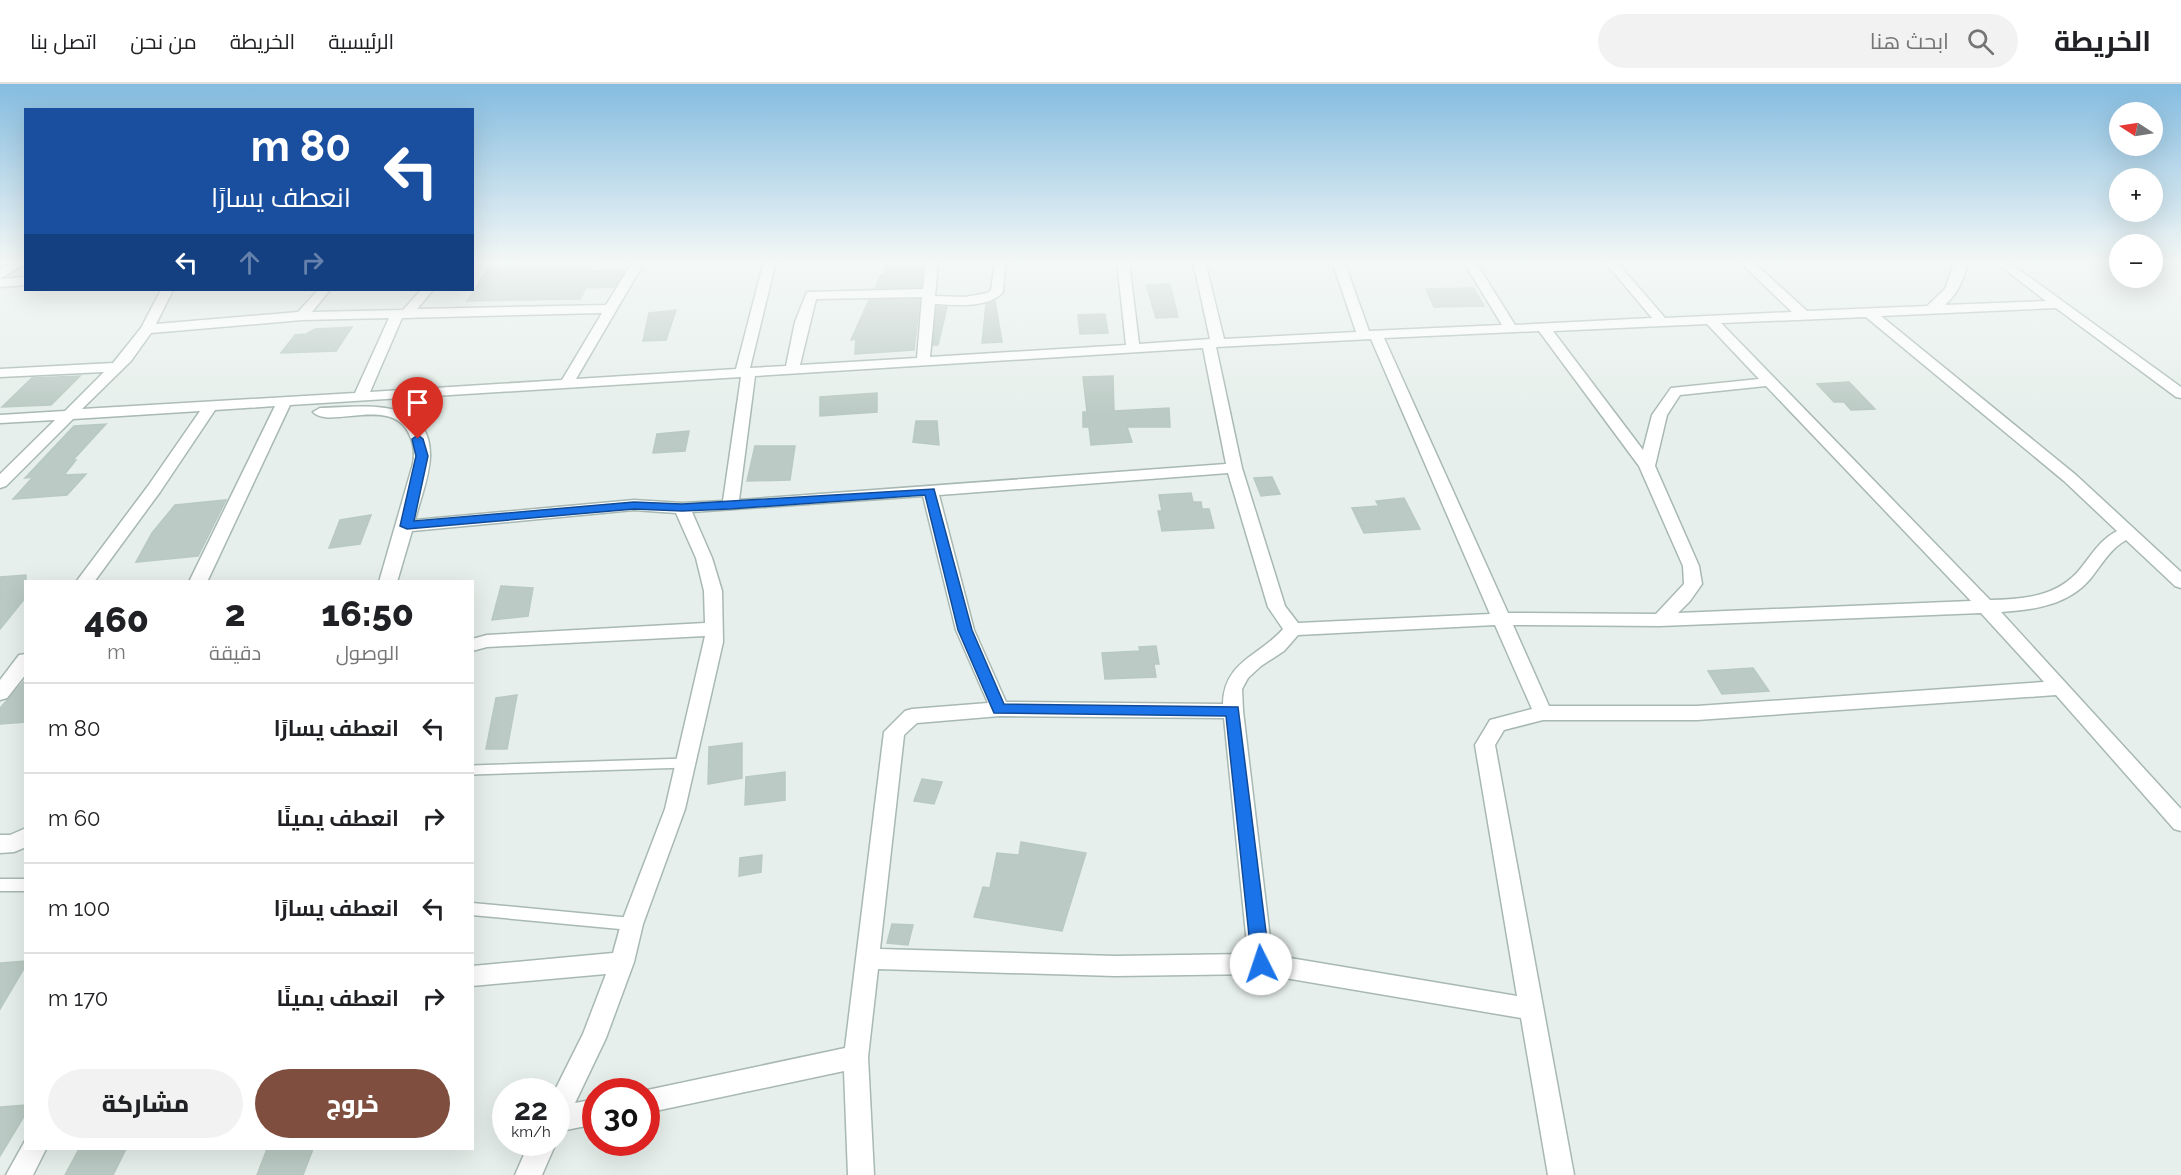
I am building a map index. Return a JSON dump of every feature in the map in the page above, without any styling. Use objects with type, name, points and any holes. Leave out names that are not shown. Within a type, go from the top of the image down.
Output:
[{"type":"street","points":[[0,483],[116,367],[147,329],[156,312]]},
{"type":"street","points":[[302,316],[305,312]]},
{"type":"street","points":[[147,329],[302,316],[459,312]]},
{"type":"street","points":[[567,383],[609,312]]},
{"type":"street","points":[[730,506],[745,372],[759,312]]},
{"type":"street","points":[[792,369],[805,312]]},
{"type":"street","points":[[923,362],[928,312]]},
{"type":"street","points":[[1128,312],[1132,349]]},
{"type":"street","points":[[1208,312],[1234,468],[1277,608],[1293,629]]},
{"type":"street","points":[[1360,312],[1503,619],[1543,713]]},
{"type":"street","points":[[1500,312],[1511,329]]},
{"type":"street","points":[[1653,312],[1661,321]]},
{"type":"street","points":[[1800,312],[1804,316]]},
{"type":"street","points":[[282,408],[360,398],[792,369],[1213,344],[1661,321],[1896,312]]},
{"type":"street","points":[[2070,312],[2181,394]]},
{"type":"street","points":[[360,398],[402,313]]},
{"type":"street","points":[[1871,314],[2031,445],[2181,582]]},
{"type":"street","points":[[1711,320],[1986,607],[2181,823]]},
{"type":"street","points":[[1543,327],[1647,466],[1691,566],[1693,584],[1684,597],[1660,620]]},
{"type":"street","points":[[0,373],[116,367]]},
{"type":"street","points":[[1647,466],[1658,421],[1670,396],[1676,391],[1769,382]]},
{"type":"street","points":[[86,580],[154,489],[209,408]]},
{"type":"street","points":[[0,419],[209,408],[378,412],[405,417],[412,424],[422,456],[407,526],[389,580]]},
{"type":"street","points":[[199,580],[282,408]]},
{"type":"street","points":[[407,526],[634,505],[682,508],[730,506],[1234,468]]},
{"type":"street","points":[[930,491],[965,630],[999,709]]},
{"type":"street","points":[[570,1086],[594,1038],[622,962],[632,924],[675,808],[714,642],[713,591],[705,558],[682,508]]},
{"type":"street","points":[[1261,964],[1233,711],[1233,689],[1241,674],[1254,661],[1278,647],[1293,629],[1503,619],[1660,620],[1986,607],[2046,600],[2068,591],[2111,541],[2128,532]]},
{"type":"street","points":[[474,644],[487,641],[714,629]]},
{"type":"street","points":[[11,687],[24,664]]},
{"type":"street","points":[[1561,1175],[1485,746],[1497,725],[1543,713],[1697,713],[2061,688]]},
{"type":"street","points":[[861,1175],[856,1057],[894,732],[912,716],[999,709],[1233,711]]},
{"type":"street","points":[[0,844],[14,843],[24,837]]},
{"type":"street","points":[[868,959],[1115,966],[1261,964],[1530,1009]]},
{"type":"street","points":[[474,976],[622,962]]},
{"type":"street","points":[[660,1098],[856,1057]]},
{"type":"street","points":[[20,1175],[32,1150]]},
{"type":"street","points":[[528,1175],[537,1156]]},
{"type":"lane","points":[[474,770],[686,763]]},
{"type":"lane","points":[[0,885],[24,885]]},
{"type":"lane","points":[[474,909],[632,924]]},
{"type":"building","points":[[675,312],[666,340],[643,341],[649,313]]},
{"type":"building","points":[[864,312],[918,312],[914,350],[855,354],[856,339],[851,340]]},
{"type":"building","points":[[936,312],[946,312],[938,345],[933,345]]},
{"type":"building","points":[[985,312],[997,312],[1002,342],[982,343]]},
{"type":"building","points":[[1154,312],[1177,312],[1178,317],[1156,318]]},
{"type":"building","points":[[1105,314],[1108,333],[1080,334],[1078,315]]},
{"type":"building","points":[[352,327],[336,351],[281,353],[295,335],[306,334],[315,329]]},
{"type":"building","points":[[80,376],[51,405],[2,407],[32,378]]},
{"type":"building","points":[[1113,376],[1114,411],[1169,408],[1170,427],[1127,427],[1132,442],[1091,445],[1089,427],[1083,427],[1083,412],[1087,412],[1083,377]]},
{"type":"building","points":[[1849,382],[1875,409],[1851,410],[1844,402],[1834,402],[1817,384]]},
{"type":"building","points":[[877,393],[877,412],[820,416],[820,397]]},
{"type":"building","points":[[916,421],[937,421],[939,445],[913,442]]},
{"type":"building","points":[[106,424],[73,460],[76,460],[64,475],[86,474],[67,495],[13,499],[33,477],[25,478],[74,426]]},
{"type":"building","points":[[689,431],[685,451],[653,453],[657,434]]},
{"type":"building","points":[[755,446],[795,446],[790,480],[747,481]]},
{"type":"building","points":[[1272,477],[1280,494],[1261,496],[1254,478]]},
{"type":"building","points":[[1191,493],[1193,502],[1201,502],[1202,509],[1209,509],[1214,528],[1162,531],[1158,511],[1162,511],[1159,495]]},
{"type":"building","points":[[1404,498],[1420,529],[1364,533],[1352,508],[1379,506],[1376,501]]},
{"type":"building","points":[[226,500],[198,556],[136,562],[152,533],[175,505]]},
{"type":"building","points":[[371,515],[360,544],[329,548],[340,520]]},
{"type":"building","points":[[26,575],[24,599],[0,629],[0,577]]},
{"type":"building","points":[[501,586],[533,588],[528,616],[492,620]]},
{"type":"building","points":[[1156,646],[1159,664],[1154,664],[1156,677],[1105,679],[1102,653],[1140,651],[1139,647]]},
{"type":"building","points":[[1753,668],[1769,691],[1722,694],[1708,671]]},
{"type":"building","points":[[24,681],[24,722],[0,724],[0,708]]},
{"type":"building","points":[[517,695],[507,749],[486,749],[496,698]]},
{"type":"building","points":[[742,743],[742,778],[708,784],[709,747]]},
{"type":"building","points":[[785,772],[785,800],[745,805],[746,777]]},
{"type":"building","points":[[922,779],[942,782],[934,804],[914,801]]},
{"type":"building","points":[[1021,842],[1086,853],[1062,931],[974,917],[983,887],[990,888],[997,853],[1019,855]]},
{"type":"building","points":[[762,855],[761,872],[739,876],[740,858]]},
{"type":"building","points":[[892,924],[913,925],[908,945],[887,943]]},
{"type":"building","points":[[24,961],[24,968],[0,1009],[0,963]]},
{"type":"building","points":[[24,1105],[24,1116],[0,1156],[0,1107]]},
{"type":"building","points":[[78,1150],[126,1150],[113,1175],[65,1175]]},
{"type":"building","points":[[267,1150],[313,1150],[303,1175],[257,1175]]},
{"type":"route","points":[[418,439],[422,456],[407,526],[634,505],[682,508],[730,506],[930,491],[965,630],[999,709],[1233,711],[1261,964]]}]
